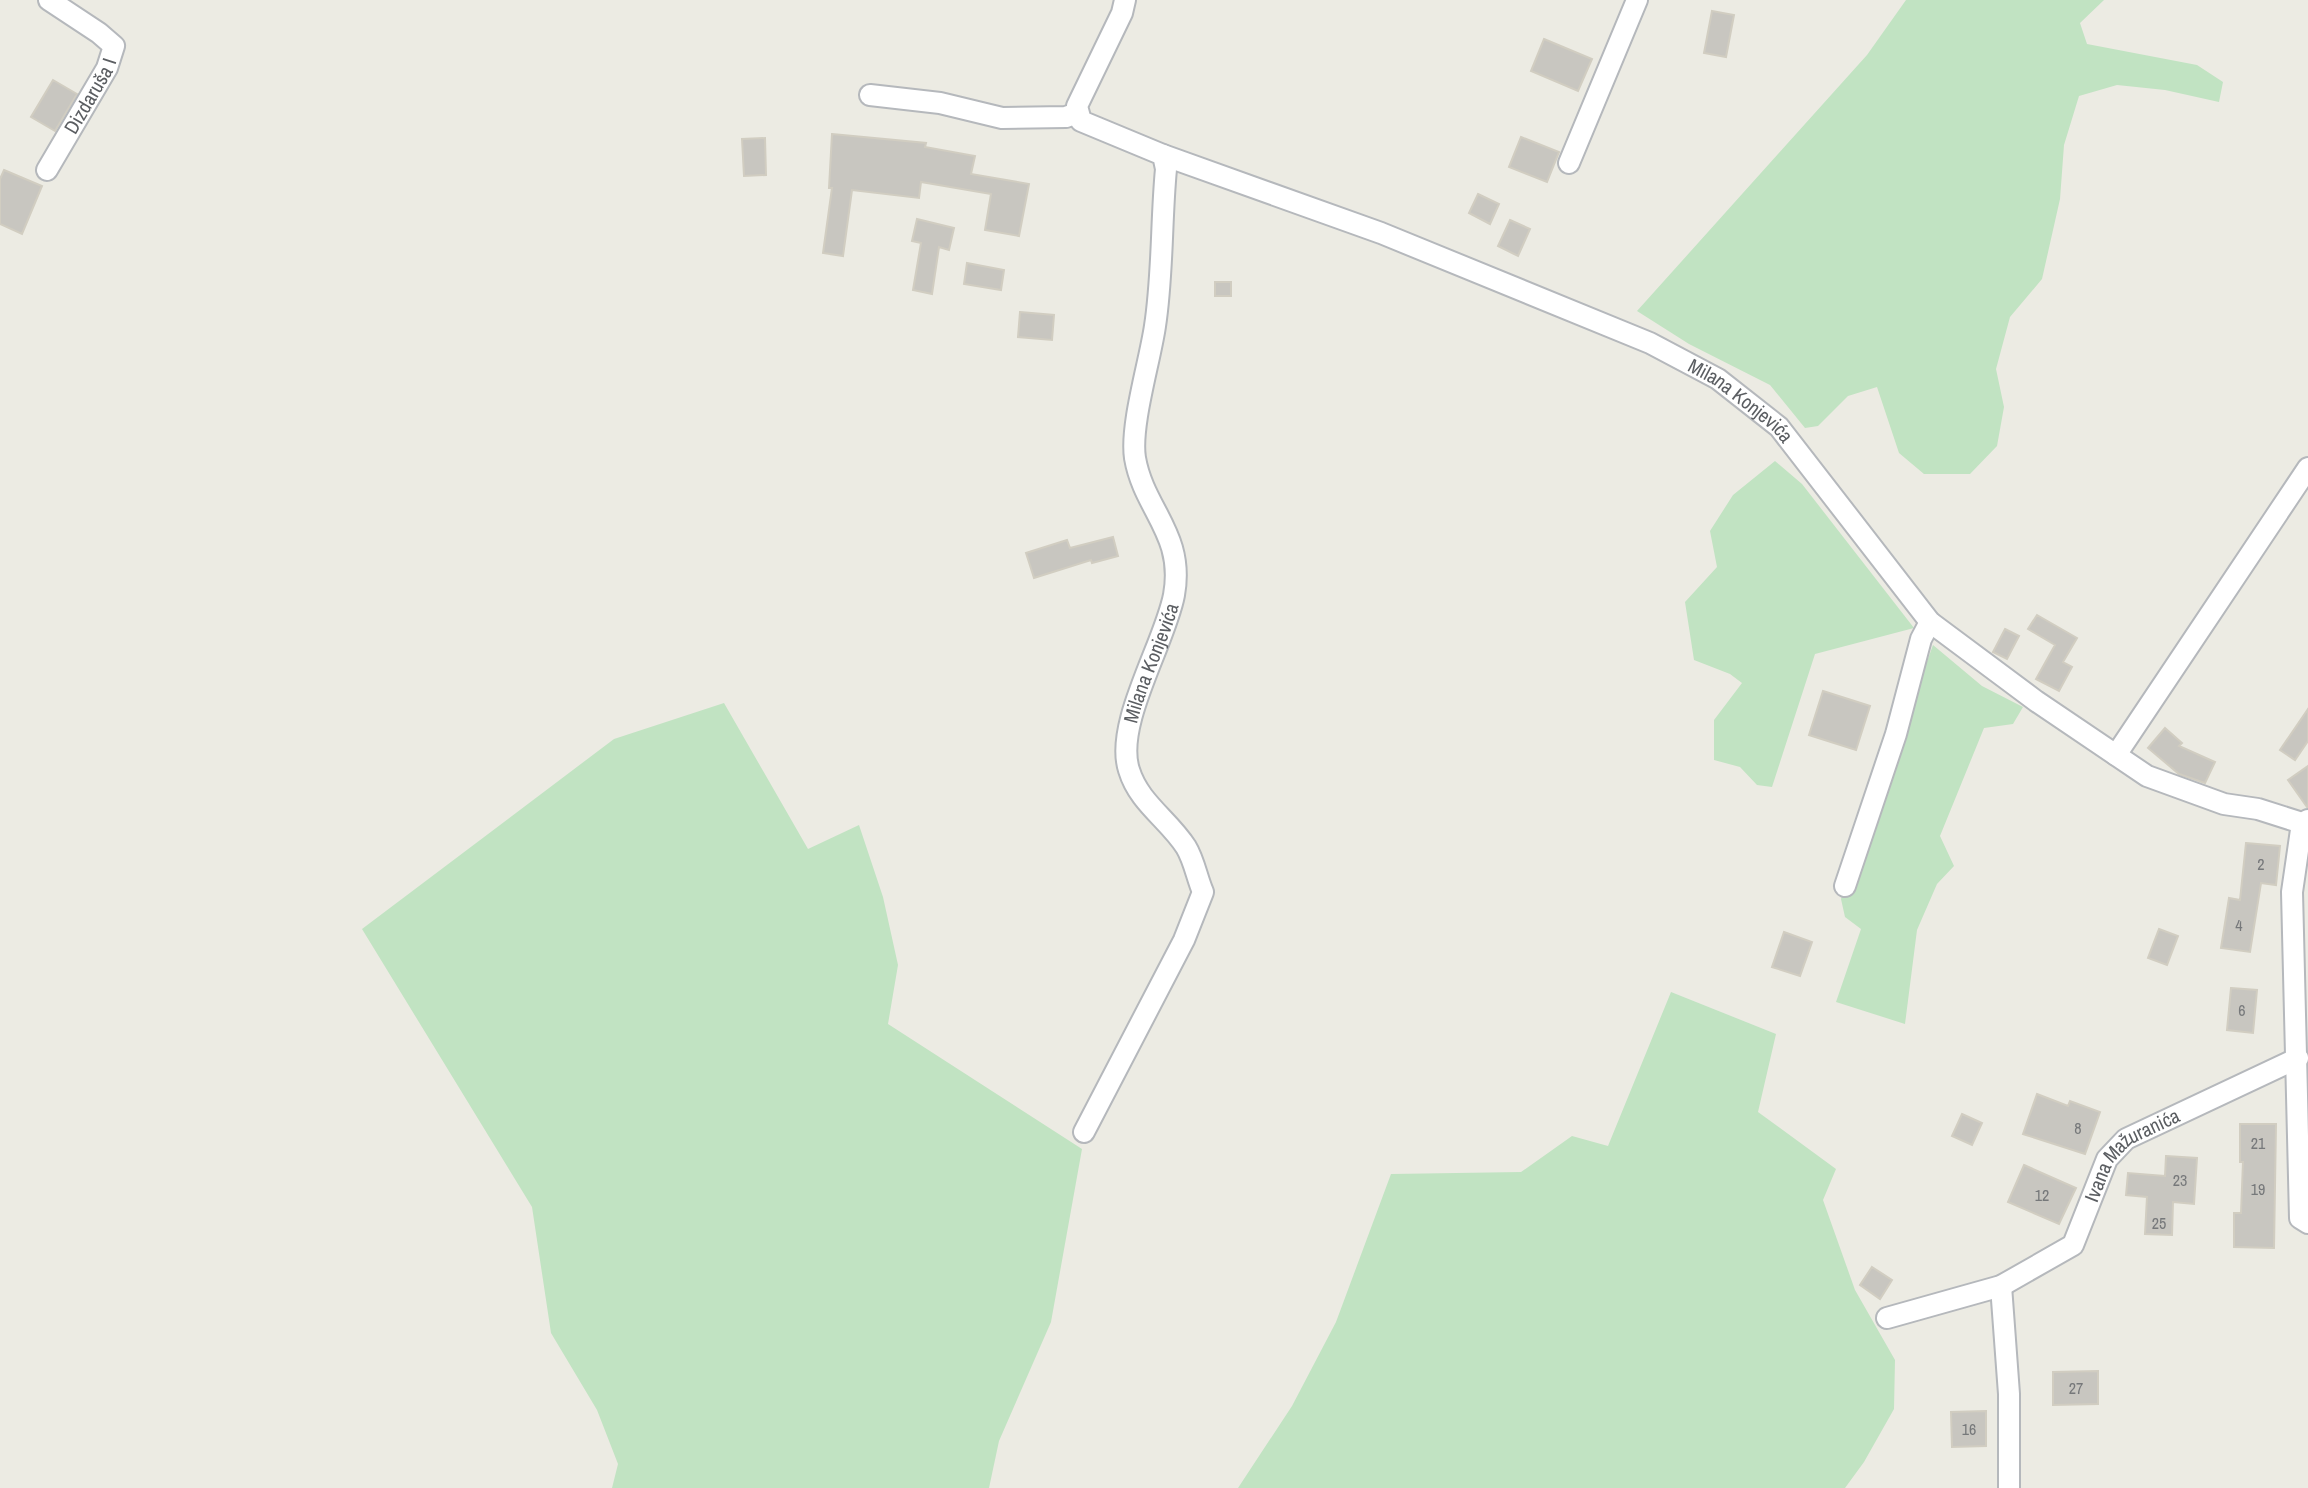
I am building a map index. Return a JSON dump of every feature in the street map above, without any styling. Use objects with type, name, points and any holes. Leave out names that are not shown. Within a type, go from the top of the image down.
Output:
[{"type":"street","name":"Dizdaruša I","points":[[47,170],[107,68],[114,46],[49,0]]},
{"type":"street","points":[[870,95],[940,103],[1002,118],[1066,117],[1077,113],[1077,106],[1122,13],[1125,0]]},
{"type":"street","points":[[1569,163],[1637,0]]},
{"type":"street","name":"Milana Konjevića","points":[[1077,113],[1081,121],[1163,155],[1381,233],[1650,343],[1718,379],[1779,427],[1930,622],[2036,701],[2147,776],[2224,804],[2258,809],[2305,822]]},
{"type":"street","name":"Milana Konjevića","points":[[1084,1132],[1184,940],[1203,892],[1187,848],[1142,798],[1127,767],[1127,731],[1174,596],[1176,555],[1141,478],[1135,456],[1136,431],[1156,324],[1166,169],[1163,155]]},
{"type":"street","points":[[2116,755],[2308,468]]},
{"type":"street","points":[[1845,886],[1896,734],[1921,639],[1930,622]]},
{"type":"street","points":[[2305,822],[2292,892],[2300,1043],[2300,1218],[2308,1223]]},
{"type":"street","name":"Ivana Mažuranića","points":[[1887,1318],[2001,1286],[2073,1245],[2107,1159],[2126,1139],[2300,1043]]},
{"type":"street","points":[[2001,1286],[2009,1394],[2009,1488]]},
{"type":"green space","points":[[1906,0],[2104,0],[2080,23],[2087,44],[2197,65],[2223,82],[2219,102],[2165,90],[2117,85],[2079,96],[2064,145],[2060,199],[2042,279],[2010,317],[1996,369],[2004,407],[1997,446],[1970,474],[1924,474],[1899,453],[1877,387],[1848,396],[1818,426],[1805,428],[1770,385],[1689,344],[1637,311],[1867,55]]},
{"type":"green space","points":[[1775,461],[1802,484],[1914,628],[1815,654],[1772,787],[1757,785],[1740,767],[1714,760],[1714,720],[1742,683],[1730,674],[1694,660],[1685,602],[1717,567],[1710,531],[1733,495]]},
{"type":"green space","points":[[1933,645],[1982,686],[2023,707],[2013,724],[1984,728],[1940,836],[1954,866],[1937,884],[1917,930],[1905,1024],[1836,1002],[1861,929],[1845,917],[1841,899]]},
{"type":"green space","points":[[724,703],[808,849],[859,825],[883,897],[898,965],[888,1024],[1082,1149],[1051,1322],[999,1441],[989,1488],[612,1488],[618,1464],[597,1410],[551,1333],[532,1207],[362,929],[614,739]]},
{"type":"green space","points":[[1671,992],[1776,1034],[1758,1112],[1836,1169],[1823,1200],[1855,1290],[1895,1360],[1894,1409],[1864,1462],[1845,1488],[1238,1488],[1292,1406],[1336,1322],[1391,1174],[1521,1172],[1572,1136],[1608,1146]]},
{"type":"building","points":[[1712,11],[1734,15],[1726,57],[1704,53]]},
{"type":"building","points":[[1544,39],[1592,59],[1578,91],[1531,71]]},
{"type":"building","points":[[53,80],[77,94],[55,131],[31,117]]},
{"type":"building","points":[[832,134],[926,143],[925,147],[975,156],[971,174],[1029,184],[1019,236],[985,230],[991,194],[921,182],[919,198],[852,190],[843,256],[823,253],[832,188],[829,188]]},
{"type":"building","points":[[1521,137],[1559,152],[1547,182],[1509,167]]},
{"type":"building","points":[[765,138],[766,175],[744,176],[742,139]]},
{"type":"building","points":[[4,170],[42,186],[22,234],[0,224],[0,179]]},
{"type":"building","points":[[1478,194],[1499,204],[1490,224],[1469,213]]},
{"type":"building","points":[[917,219],[954,228],[949,250],[939,247],[932,294],[913,290],[921,243],[912,241]]},
{"type":"building","points":[[1510,220],[1530,229],[1518,256],[1498,246]]},
{"type":"building","points":[[967,263],[1004,270],[1001,290],[964,284]]},
{"type":"building","points":[[1215,282],[1231,282],[1231,296],[1215,296]]},
{"type":"building","points":[[1020,312],[1054,315],[1052,340],[1018,337]]},
{"type":"building","points":[[1113,537],[1118,556],[1092,563],[1091,560],[1034,578],[1026,553],[1067,540],[1070,548]]},
{"type":"building","points":[[2037,615],[2077,638],[2063,662],[2072,667],[2059,691],[2036,679],[2055,645],[2028,629]]},
{"type":"building","points":[[2005,629],[2019,636],[2007,659],[1993,652]]},
{"type":"building","points":[[1823,691],[1870,706],[1856,750],[1809,735]]},
{"type":"building","points":[[2308,709],[2308,741],[2295,760],[2280,750]]},
{"type":"building","points":[[2165,728],[2182,743],[2179,746],[2215,762],[2205,783],[2179,774],[2148,748]]},
{"type":"building","points":[[2308,766],[2308,807],[2307,807],[2288,780]]},
{"type":"building","points":[[2246,843],[2280,846],[2276,885],[2261,883],[2250,952],[2221,948],[2229,898],[2240,900]]},
{"type":"building","points":[[2159,929],[2178,936],[2167,965],[2148,958]]},
{"type":"building","points":[[1784,932],[1812,942],[1800,976],[1772,967]]},
{"type":"building","points":[[2231,988],[2257,990],[2253,1033],[2227,1030]]},
{"type":"building","points":[[2037,1094],[2068,1106],[2070,1101],[2100,1112],[2085,1154],[2023,1134]]},
{"type":"building","points":[[1962,1114],[1982,1123],[1972,1145],[1952,1136]]},
{"type":"building","points":[[2240,1124],[2276,1124],[2274,1248],[2234,1247],[2234,1213],[2241,1213],[2243,1162],[2240,1162]]},
{"type":"building","points":[[2166,1156],[2197,1158],[2194,1204],[2173,1202],[2172,1235],[2145,1234],[2147,1197],[2126,1195],[2128,1173],[2165,1176]]},
{"type":"building","points":[[2024,1165],[2076,1188],[2059,1224],[2008,1202]]},
{"type":"building","points":[[1872,1267],[1892,1280],[1880,1299],[1860,1285]]},
{"type":"building","points":[[2098,1371],[2098,1404],[2053,1405],[2053,1372]]},
{"type":"building","points":[[1986,1411],[1986,1446],[1952,1447],[1951,1412]]}]
